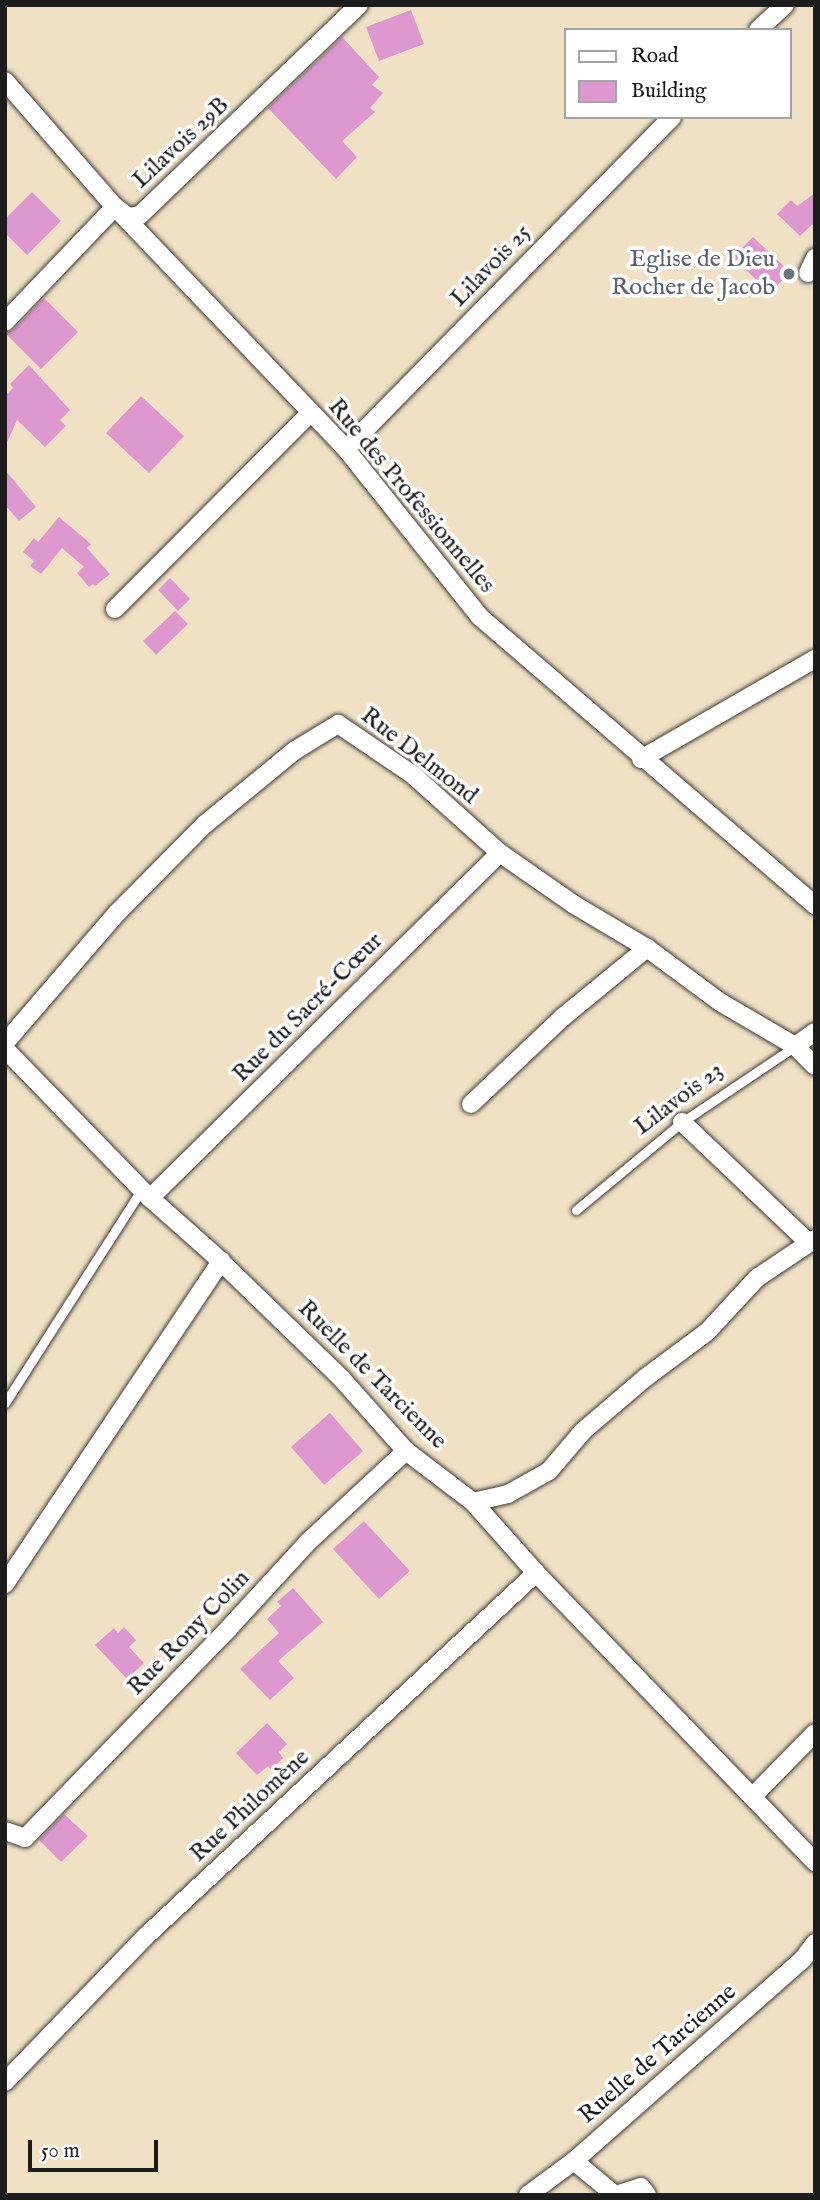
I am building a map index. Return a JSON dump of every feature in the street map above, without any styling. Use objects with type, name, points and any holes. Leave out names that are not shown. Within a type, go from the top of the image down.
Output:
[{"type":"street","name":"Lilavois 29B","points":[[5,322],[115,207],[129,217],[140,215],[359,5]]},
{"type":"street","points":[[760,28],[785,5]]},
{"type":"street","name":"Rue des Professionnelles","points":[[5,81],[115,207],[346,449],[480,617],[641,759],[815,905]]},
{"type":"street","name":"Lilavois 25","points":[[346,449],[670,119]]},
{"type":"street","points":[[115,609],[310,412]]},
{"type":"street","points":[[641,759],[815,659]]},
{"type":"street","name":"Rue Delmond","points":[[5,1042],[117,914],[204,825],[294,751],[338,724],[413,775],[500,853],[573,904],[647,948],[720,1002],[795,1046],[815,1066]]},
{"type":"street","name":"Rue du Sacré-Cœur","points":[[146,1193],[500,853]]},
{"type":"street","points":[[471,1104],[563,1017],[647,948]]},
{"type":"street","name":"Lilavois 23","points":[[795,1046],[815,1032]]},
{"type":"street","name":"Ruelle de Tarcienne","points":[[5,1049],[146,1193],[221,1261],[341,1378],[406,1451],[473,1502],[536,1573],[815,1862]]},
{"type":"street","points":[[473,1502],[508,1494],[549,1471],[583,1431],[645,1378],[707,1332],[757,1278],[812,1241],[682,1122]]},
{"type":"street","points":[[5,1584],[221,1261]]},
{"type":"street","name":"Rue Rony Colin","points":[[5,1831],[25,1838],[229,1628],[308,1542],[406,1451]]},
{"type":"street","name":"Rue Philomène","points":[[5,2082],[146,1936],[536,1573]]},
{"type":"street","points":[[753,1796],[815,1733]]},
{"type":"street","name":"Ruelle de Tarcienne","points":[[528,2195],[574,2161],[803,1959],[815,1943]]},
{"type":"street","points":[[574,2161],[616,2195],[641,2188],[648,2195]]},
{"type":"lane","name":"Lilavois 23","points":[[576,1210],[682,1122],[795,1046]]},
{"type":"lane","name":"Rue du Sacré-Cœur","points":[[5,1403],[146,1193]]},
{"type":"building","points":[[411,10],[424,44],[379,61],[366,27]]},
{"type":"building","points":[[342,37],[379,77],[372,85],[383,93],[370,108],[375,112],[342,141],[357,157],[336,179],[268,108]]},
{"type":"building","points":[[32,192],[61,221],[27,255],[5,233],[5,219]]},
{"type":"building","points":[[815,193],[815,222],[800,236],[777,214],[791,200],[797,206]]},
{"type":"building","points":[[753,237],[790,272],[770,293],[733,257]]},
{"type":"building","points":[[44,298],[78,332],[41,369],[5,333],[13,330]]},
{"type":"building","points":[[29,365],[70,410],[60,420],[66,426],[45,447],[17,420],[5,447],[5,396],[13,388],[10,384]]},
{"type":"building","points":[[141,396],[184,436],[149,473],[106,433]]},
{"type":"building","points":[[5,470],[36,507],[19,521],[5,505]]},
{"type":"building","points":[[59,517],[91,544],[87,548],[110,574],[95,586],[93,584],[89,587],[77,573],[84,567],[62,548],[41,574],[30,566],[34,561],[23,552],[34,538],[38,542]]},
{"type":"building","points":[[170,578],[190,599],[178,611],[158,590]]},
{"type":"building","points":[[175,611],[188,624],[156,655],[143,641]]},
{"type":"building","points":[[330,1413],[363,1451],[324,1485],[291,1447]]},
{"type":"building","points":[[364,1521],[410,1571],[379,1599],[333,1549]]},
{"type":"building","points":[[293,1588],[323,1622],[278,1661],[294,1678],[270,1700],[240,1669],[279,1633],[267,1619],[281,1606],[277,1602]]},
{"type":"building","points":[[124,1627],[136,1640],[129,1647],[144,1663],[127,1679],[95,1645],[114,1628],[118,1633]]},
{"type":"building","points":[[267,1723],[287,1744],[279,1752],[283,1758],[271,1770],[268,1766],[257,1775],[236,1753]]},
{"type":"building","points":[[64,1814],[88,1836],[61,1862],[39,1840]]},
{"type":"place","name":"Eglise de Dieu Rocher de Jacob","points":[[789,274]]}]
